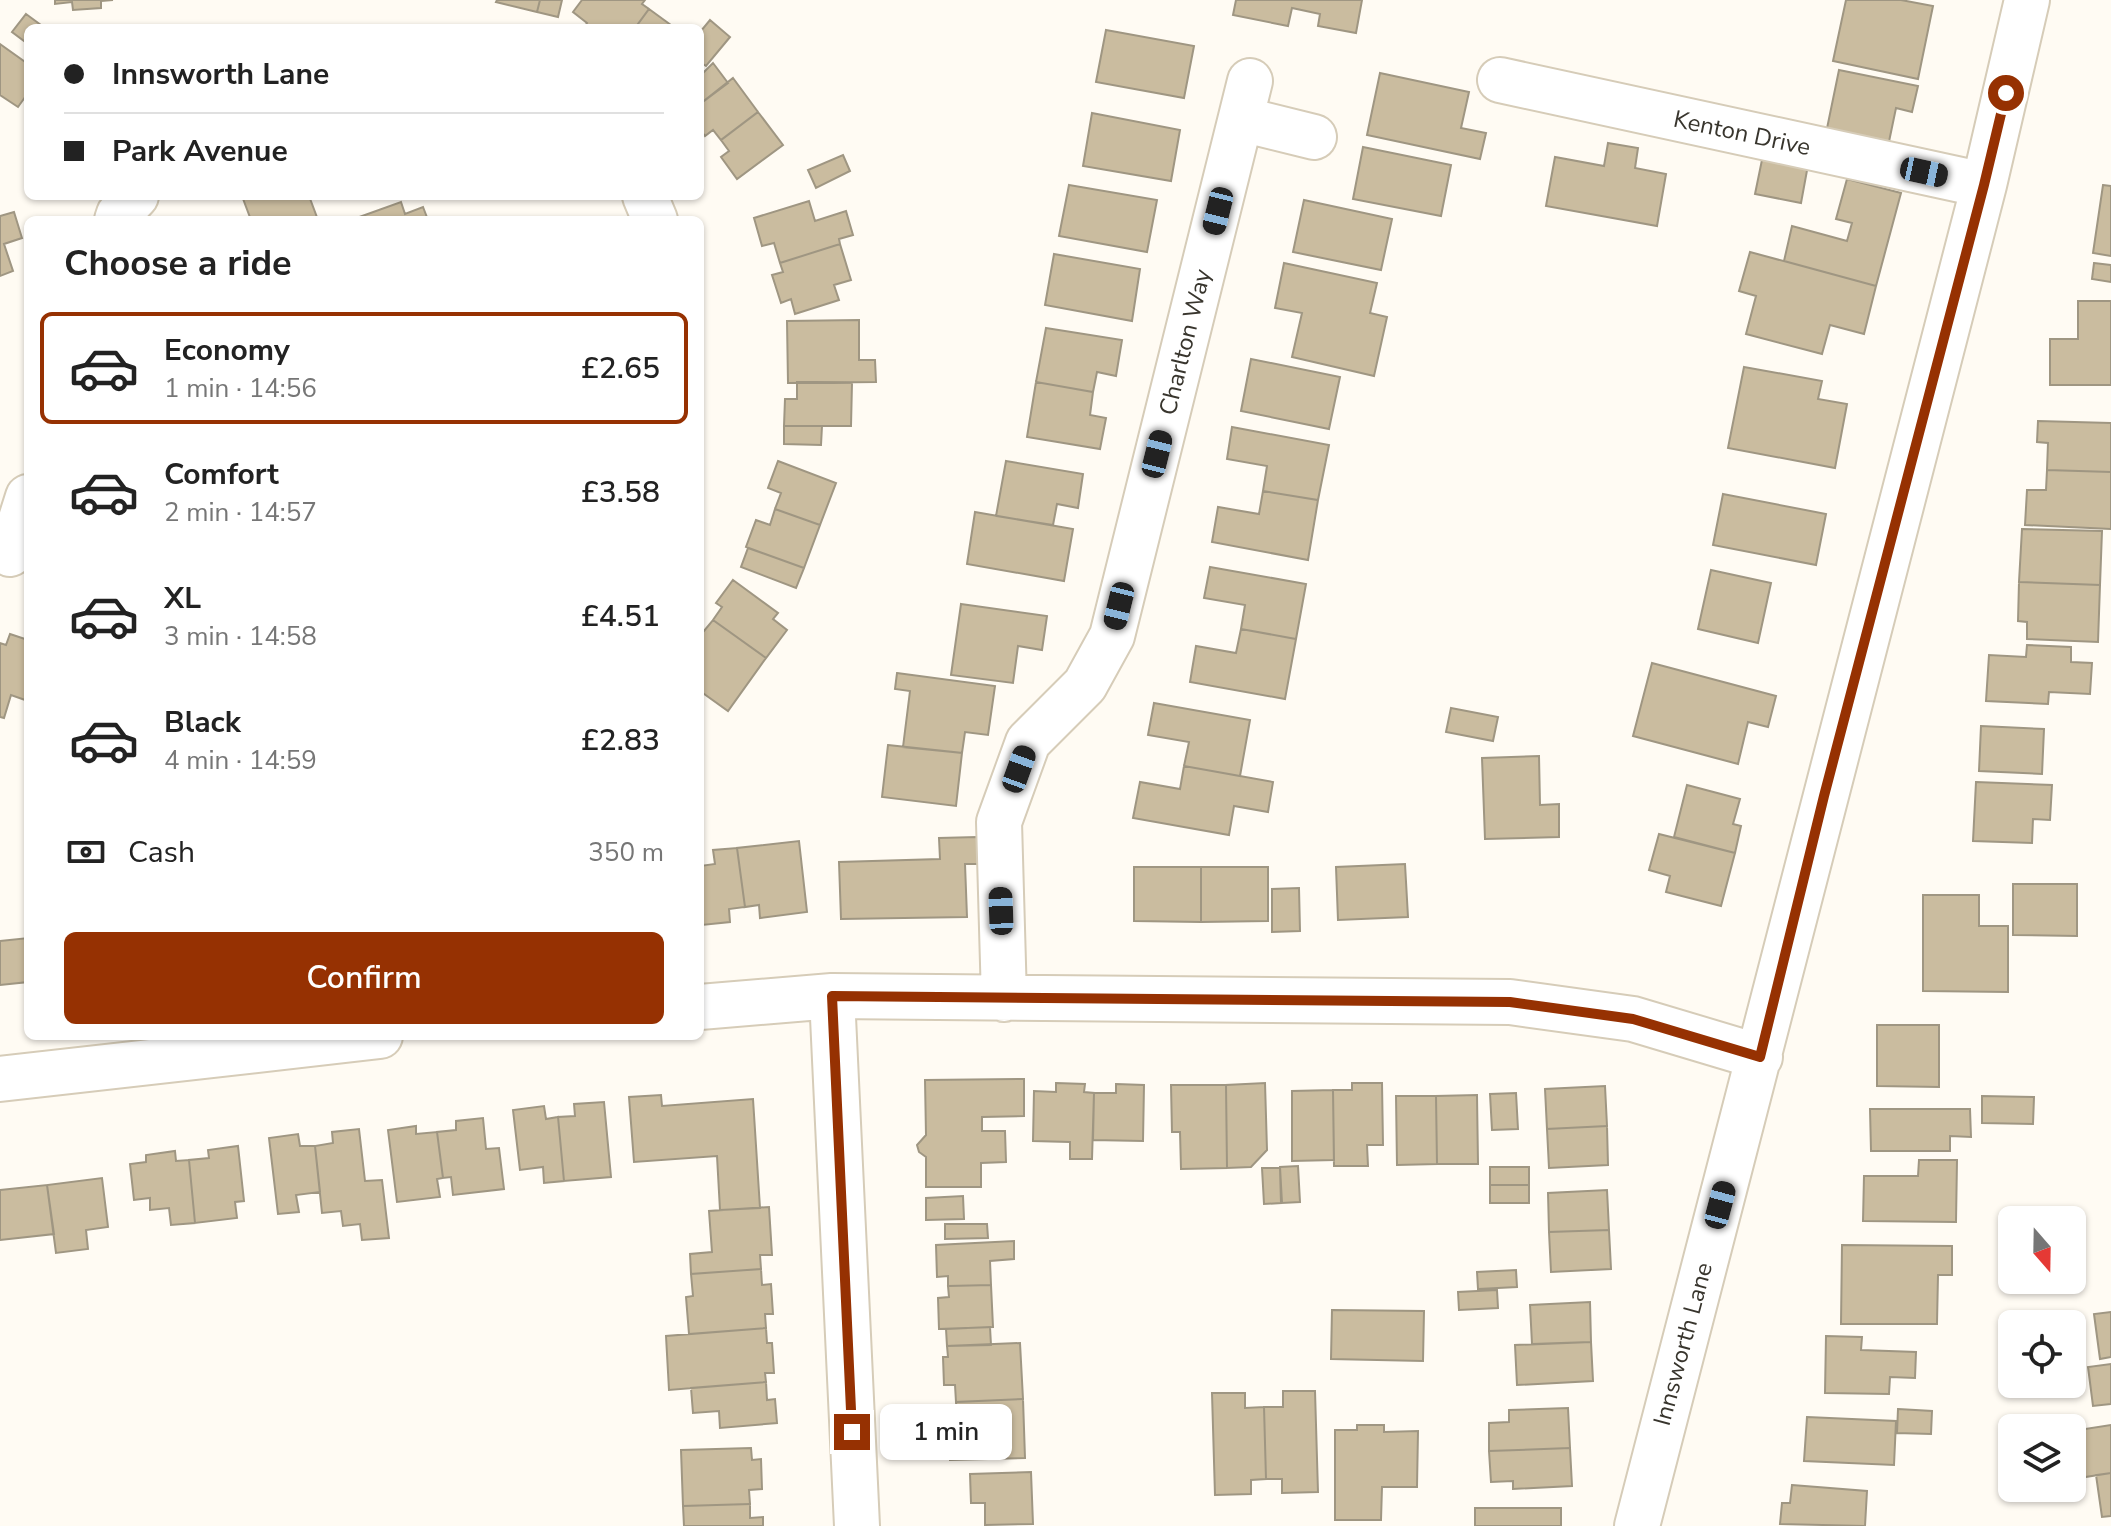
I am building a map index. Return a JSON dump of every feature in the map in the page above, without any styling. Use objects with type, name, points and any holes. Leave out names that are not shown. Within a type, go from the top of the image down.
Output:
[{"type":"street","name":"Innsworth Lane","points":[[1637,1526],[1641,1500],[1760,1057],[1824,796],[1984,185],[2027,0]]},
{"type":"street","name":"Kenton Drive","points":[[1500,80],[1984,185]]},
{"type":"street","name":"Charlton Way","points":[[1004,999],[999,822],[1028,742],[1085,685],[1112,636],[1245,100],[1314,137]]},
{"type":"street","points":[[118,216],[132,200]]},
{"type":"street","points":[[13,555],[24,512]]},
{"type":"street","points":[[832,996],[857,1526]]},
{"type":"street","points":[[704,1007],[832,996],[1510,1002],[1633,1019],[1760,1057]]},
{"type":"street","points":[[0,1079],[345,1040]]},
{"type":"building","points":[[55,0],[113,0],[101,1],[101,8],[73,10],[72,2],[55,4]]},
{"type":"building","points":[[497,0],[540,0],[537,12]]},
{"type":"building","points":[[540,0],[562,0],[558,17],[537,12]]},
{"type":"building","points":[[582,0],[645,0],[642,4],[649,9],[638,24],[586,24],[573,12]]},
{"type":"building","points":[[1236,0],[1362,0],[1356,33],[1318,26],[1320,14],[1292,8],[1288,26],[1233,15]]},
{"type":"building","points":[[1846,0],[1901,0],[1933,6],[1918,79],[1833,61]]},
{"type":"building","points":[[649,9],[670,24],[638,24]]},
{"type":"building","points":[[26,14],[40,24],[24,24],[24,41],[12,32]]},
{"type":"building","points":[[710,20],[730,37],[706,66],[704,65],[704,27]]},
{"type":"building","points":[[1106,30],[1194,46],[1184,98],[1096,82]]},
{"type":"building","points":[[0,44],[24,61],[24,99],[18,107],[0,95]]},
{"type":"building","points":[[713,63],[728,83],[704,101],[704,72]]},
{"type":"building","points":[[1839,70],[1918,86],[1912,112],[1896,108],[1886,156],[1824,143]]},
{"type":"building","points":[[1380,73],[1469,92],[1461,128],[1486,133],[1480,159],[1367,135]]},
{"type":"building","points":[[733,78],[758,112],[721,140],[713,130],[704,135],[704,101]]},
{"type":"building","points":[[758,112],[783,145],[737,179],[721,157],[729,151],[721,140]]},
{"type":"building","points":[[1092,113],[1180,130],[1171,181],[1083,166]]},
{"type":"building","points":[[1608,143],[1638,148],[1635,168],[1666,174],[1657,226],[1546,206],[1555,157],[1604,166]]},
{"type":"building","points":[[1363,147],[1451,165],[1441,216],[1353,199]]},
{"type":"building","points":[[843,155],[850,171],[816,188],[808,170]]},
{"type":"building","points":[[1763,155],[1808,165],[1801,203],[1755,194]]},
{"type":"building","points":[[1847,179],[1901,193],[1876,286],[1784,261],[1792,226],[1847,241],[1852,223],[1836,219]]},
{"type":"building","points":[[1069,185],[1157,200],[1147,252],[1059,236]]},
{"type":"building","points":[[2103,185],[2111,186],[2111,256],[2093,253]]},
{"type":"building","points":[[244,200],[310,200],[316,216],[250,216]]},
{"type":"building","points":[[1304,200],[1392,219],[1381,270],[1293,252]]},
{"type":"building","points":[[809,201],[815,221],[846,211],[853,235],[839,239],[840,244],[780,263],[774,243],[762,246],[754,218]]},
{"type":"building","points":[[401,202],[405,214],[423,207],[426,216],[362,216]]},
{"type":"building","points":[[14,212],[22,238],[4,244],[13,271],[0,276],[0,216]]},
{"type":"building","points":[[840,244],[851,280],[834,285],[839,300],[795,314],[791,299],[781,303],[772,275],[783,272],[780,263]]},
{"type":"building","points":[[1750,252],[1876,286],[1864,334],[1830,325],[1822,354],[1746,334],[1756,296],[1739,291]]},
{"type":"building","points":[[1054,254],[1140,269],[1132,321],[1045,305]]},
{"type":"building","points":[[1284,263],[1377,283],[1370,313],[1387,317],[1374,376],[1292,357],[1302,313],[1275,308]]},
{"type":"building","points":[[2094,263],[2111,265],[2111,282],[2092,279]]},
{"type":"building","points":[[2078,301],[2111,301],[2111,385],[2050,385],[2050,339],[2078,339]]},
{"type":"building","points":[[859,320],[859,360],[875,360],[876,382],[788,383],[787,321]]},
{"type":"building","points":[[1046,328],[1122,340],[1116,376],[1097,372],[1093,392],[1036,382]]},
{"type":"building","points":[[1251,359],[1340,377],[1329,429],[1241,411]]},
{"type":"building","points":[[1744,367],[1822,381],[1818,399],[1847,404],[1835,468],[1728,448]]},
{"type":"building","points":[[797,382],[852,383],[851,426],[784,426],[785,399],[797,399]]},
{"type":"building","points":[[1036,382],[1093,392],[1090,415],[1106,418],[1100,449],[1027,437]]},
{"type":"building","points":[[2038,421],[2111,423],[2111,472],[2047,470],[2048,443],[2037,442]]},
{"type":"building","points":[[784,426],[822,426],[821,445],[784,444]]},
{"type":"building","points":[[1232,427],[1329,445],[1318,500],[1263,491],[1267,466],[1227,459]]},
{"type":"building","points":[[778,461],[836,483],[820,525],[775,509],[781,493],[768,488]]},
{"type":"building","points":[[1006,461],[1083,474],[1078,508],[1057,504],[1053,525],[996,516]]},
{"type":"building","points":[[2047,470],[2111,472],[2111,529],[2025,525],[2027,490],[2046,490]]},
{"type":"building","points":[[1263,491],[1318,500],[1308,560],[1212,542],[1218,507],[1259,514]]},
{"type":"building","points":[[1723,494],[1826,514],[1816,565],[1713,545]]},
{"type":"building","points":[[775,509],[820,525],[804,568],[746,547],[756,520],[770,525]]},
{"type":"building","points":[[975,512],[1073,529],[1064,581],[967,564]]},
{"type":"building","points":[[2022,529],[2102,531],[2100,585],[2019,582]]},
{"type":"building","points":[[748,548],[804,568],[796,588],[741,567]]},
{"type":"building","points":[[1210,567],[1306,584],[1296,639],[1241,629],[1245,605],[1204,598]]},
{"type":"building","points":[[1711,570],[1771,583],[1758,643],[1698,629]]},
{"type":"building","points":[[733,580],[778,613],[773,619],[787,630],[766,658],[713,620],[722,607],[716,603]]},
{"type":"building","points":[[2019,582],[2100,585],[2098,642],[2027,639],[2027,622],[2018,621]]},
{"type":"building","points":[[961,604],[1047,616],[1042,650],[1018,646],[1013,683],[951,675]]},
{"type":"building","points":[[713,620],[766,658],[728,711],[704,694],[704,631]]},
{"type":"building","points":[[1241,629],[1296,639],[1285,699],[1190,682],[1196,646],[1236,653]]},
{"type":"building","points":[[10,634],[24,639],[24,700],[11,695],[4,718],[0,717],[0,643],[6,645]]},
{"type":"building","points":[[2027,645],[2071,647],[2071,662],[2092,663],[2090,694],[2049,692],[2048,704],[1986,701],[1989,655],[2026,657]]},
{"type":"building","points":[[1652,663],[1776,696],[1768,727],[1748,722],[1738,764],[1633,736]]},
{"type":"building","points":[[897,673],[995,686],[988,735],[965,732],[962,753],[903,747],[910,691],[895,689]]},
{"type":"building","points":[[1154,703],[1250,720],[1240,776],[1184,766],[1189,742],[1148,735]]},
{"type":"building","points":[[1451,708],[1498,717],[1493,741],[1446,732]]},
{"type":"building","points":[[1981,726],[2044,729],[2042,774],[1979,771]]},
{"type":"building","points":[[888,745],[962,753],[956,806],[882,797]]},
{"type":"building","points":[[1539,756],[1540,805],[1559,804],[1559,837],[1485,839],[1482,758]]},
{"type":"building","points":[[1184,766],[1273,782],[1268,812],[1234,806],[1229,835],[1133,818],[1140,782],[1180,789]]},
{"type":"building","points":[[1976,782],[2052,785],[2050,820],[2033,819],[2032,843],[1973,841]]},
{"type":"building","points":[[1687,785],[1740,799],[1733,824],[1741,826],[1735,853],[1674,837]]},
{"type":"building","points":[[1659,834],[1735,853],[1721,906],[1666,892],[1670,876],[1649,870]]},
{"type":"building","points":[[977,837],[978,864],[965,864],[967,917],[841,919],[839,862],[940,859],[939,838]]},
{"type":"building","points":[[799,841],[807,912],[760,918],[759,905],[745,907],[737,848]]},
{"type":"building","points":[[737,848],[745,907],[729,909],[730,922],[704,925],[704,865],[715,864],[713,850]]},
{"type":"building","points":[[1405,864],[1408,917],[1338,920],[1336,867]]},
{"type":"building","points":[[1134,867],[1201,867],[1201,922],[1134,921]]},
{"type":"building","points":[[1201,867],[1268,867],[1268,921],[1201,922]]},
{"type":"building","points":[[2013,884],[2077,884],[2077,936],[2013,935]]},
{"type":"building","points":[[1299,888],[1300,931],[1272,932],[1272,889]]},
{"type":"building","points":[[1923,895],[1979,895],[1979,926],[2008,926],[2008,992],[1923,991]]},
{"type":"building","points":[[24,938],[24,982],[0,985],[0,941]]},
{"type":"building","points":[[1877,1025],[1939,1025],[1939,1087],[1877,1086]]},
{"type":"building","points":[[1024,1079],[1024,1116],[982,1117],[982,1131],[1005,1131],[1006,1162],[981,1163],[981,1187],[926,1187],[926,1157],[919,1152],[917,1145],[926,1135],[925,1080]]},
{"type":"building","points":[[1056,1083],[1085,1084],[1084,1092],[1094,1093],[1092,1159],[1070,1159],[1070,1142],[1033,1141],[1034,1091],[1056,1092]]},
{"type":"building","points":[[1265,1083],[1267,1150],[1251,1167],[1227,1168],[1226,1085]]},
{"type":"building","points":[[1352,1083],[1382,1083],[1383,1145],[1367,1145],[1368,1166],[1334,1166],[1333,1090],[1352,1090]]},
{"type":"building","points":[[1116,1084],[1144,1085],[1143,1141],[1093,1140],[1094,1093],[1116,1093]]},
{"type":"building","points":[[1171,1085],[1226,1085],[1227,1168],[1181,1169],[1180,1132],[1172,1132]]},
{"type":"building","points":[[1605,1086],[1607,1126],[1547,1129],[1545,1089]]},
{"type":"building","points":[[1333,1090],[1334,1160],[1292,1161],[1292,1091]]},
{"type":"building","points":[[1516,1093],[1518,1129],[1492,1130],[1490,1094]]},
{"type":"building","points":[[661,1095],[662,1106],[753,1099],[760,1208],[720,1210],[717,1156],[634,1162],[629,1097]]},
{"type":"building","points":[[1477,1095],[1478,1164],[1437,1164],[1436,1096]]},
{"type":"building","points":[[1396,1096],[1436,1096],[1437,1164],[1397,1165]]},
{"type":"building","points":[[1982,1096],[2034,1097],[2033,1124],[1982,1123]]},
{"type":"building","points":[[604,1102],[611,1177],[564,1181],[558,1117],[575,1116],[574,1104]]},
{"type":"building","points":[[544,1106],[546,1119],[558,1117],[564,1181],[544,1183],[543,1167],[520,1170],[513,1110]]},
{"type":"building","points":[[1870,1109],[1970,1109],[1971,1137],[1950,1136],[1950,1151],[1871,1151]]},
{"type":"building","points":[[483,1118],[486,1149],[499,1148],[504,1189],[453,1195],[451,1177],[443,1178],[437,1132],[456,1130],[456,1121]]},
{"type":"building","points":[[416,1126],[416,1134],[437,1132],[443,1178],[437,1179],[440,1197],[397,1202],[388,1130]]},
{"type":"building","points":[[1607,1126],[1608,1165],[1549,1168],[1547,1129]]},
{"type":"building","points":[[359,1129],[365,1181],[382,1180],[389,1238],[362,1240],[360,1224],[343,1226],[341,1211],[322,1213],[315,1146],[333,1143],[332,1132]]},
{"type":"building","points":[[298,1134],[300,1146],[315,1146],[320,1192],[296,1195],[299,1212],[278,1214],[269,1138]]},
{"type":"building","points":[[238,1146],[244,1201],[235,1202],[237,1218],[195,1223],[189,1160],[209,1158],[208,1150]]},
{"type":"building","points":[[175,1151],[176,1161],[189,1160],[195,1223],[171,1225],[169,1208],[150,1210],[150,1198],[134,1200],[130,1164],[146,1162],[146,1155]]},
{"type":"building","points":[[1919,1160],[1957,1160],[1956,1222],[1863,1221],[1864,1176],[1918,1176]]},
{"type":"building","points":[[1298,1166],[1300,1202],[1282,1203],[1280,1167]]},
{"type":"building","points":[[1490,1167],[1529,1167],[1529,1185],[1490,1185]]},
{"type":"building","points":[[1262,1168],[1280,1168],[1281,1203],[1264,1204]]},
{"type":"building","points":[[102,1178],[108,1227],[86,1230],[88,1249],[56,1253],[47,1185]]},
{"type":"building","points":[[47,1185],[54,1234],[0,1240],[0,1190]]},
{"type":"building","points":[[1490,1185],[1529,1185],[1529,1203],[1490,1203]]},
{"type":"building","points":[[1607,1190],[1609,1230],[1549,1232],[1548,1193]]},
{"type":"building","points":[[963,1196],[964,1219],[926,1220],[926,1198]]},
{"type":"building","points":[[769,1207],[772,1255],[760,1255],[761,1269],[691,1274],[690,1254],[712,1252],[709,1211]]},
{"type":"building","points":[[945,1224],[987,1224],[988,1238],[945,1239]]},
{"type":"building","points":[[1609,1230],[1611,1269],[1551,1272],[1549,1232]]},
{"type":"building","points":[[1014,1241],[1014,1259],[990,1261],[991,1285],[948,1286],[948,1276],[937,1277],[936,1245]]},
{"type":"building","points":[[1842,1245],[1952,1246],[1952,1275],[1938,1275],[1937,1324],[1841,1324]]},
{"type":"building","points":[[761,1269],[762,1285],[771,1284],[773,1314],[765,1314],[766,1328],[689,1334],[686,1297],[693,1296],[691,1274]]},
{"type":"building","points":[[1516,1270],[1517,1287],[1478,1289],[1477,1272]]},
{"type":"building","points":[[991,1285],[993,1327],[939,1329],[938,1298],[949,1297],[948,1286]]},
{"type":"building","points":[[1497,1290],[1498,1308],[1459,1310],[1458,1292]]},
{"type":"building","points":[[1590,1302],[1591,1342],[1532,1344],[1530,1305]]},
{"type":"building","points":[[1332,1310],[1424,1311],[1423,1361],[1331,1359]]},
{"type":"building","points":[[2111,1312],[2111,1357],[2100,1359],[2094,1314]]},
{"type":"building","points":[[990,1327],[991,1345],[947,1346],[946,1329]]},
{"type":"building","points":[[766,1328],[767,1343],[772,1343],[774,1373],[765,1373],[766,1382],[669,1390],[666,1336]]},
{"type":"building","points":[[1826,1336],[1862,1337],[1861,1350],[1916,1352],[1915,1378],[1890,1377],[1889,1394],[1825,1393]]},
{"type":"building","points":[[1591,1342],[1593,1381],[1517,1385],[1515,1345]]},
{"type":"building","points":[[1020,1343],[1023,1399],[956,1402],[955,1385],[944,1385],[943,1357],[948,1357],[947,1346]]},
{"type":"building","points":[[2111,1364],[2111,1404],[2093,1406],[2088,1367]]},
{"type":"building","points":[[766,1382],[767,1400],[775,1399],[777,1423],[720,1428],[719,1411],[693,1413],[691,1388]]},
{"type":"building","points":[[1283,1391],[1315,1391],[1318,1492],[1282,1493],[1282,1479],[1266,1479],[1264,1407],[1283,1407]]},
{"type":"building","points":[[1212,1393],[1245,1393],[1245,1408],[1264,1407],[1266,1479],[1251,1480],[1251,1494],[1215,1495]]},
{"type":"building","points":[[1023,1399],[1025,1458],[950,1460],[949,1444],[945,1443],[944,1416],[957,1416],[956,1402]]},
{"type":"building","points":[[1568,1408],[1570,1448],[1489,1451],[1489,1423],[1509,1422],[1509,1410]]},
{"type":"building","points":[[1898,1409],[1932,1411],[1931,1434],[1897,1433]]},
{"type":"building","points":[[1807,1417],[1896,1421],[1894,1465],[1804,1461]]},
{"type":"building","points":[[1357,1425],[1384,1425],[1384,1432],[1418,1431],[1417,1487],[1382,1487],[1381,1520],[1335,1520],[1335,1430],[1357,1430]]},
{"type":"building","points":[[2111,1425],[2111,1473],[2086,1477],[2086,1429]]},
{"type":"building","points":[[751,1448],[752,1460],[761,1459],[762,1489],[749,1490],[750,1504],[683,1506],[681,1450]]},
{"type":"building","points":[[1570,1448],[1572,1486],[1513,1489],[1513,1481],[1491,1482],[1489,1451]]},
{"type":"building","points":[[1031,1472],[1033,1524],[985,1525],[985,1503],[971,1503],[970,1474]]},
{"type":"building","points":[[2111,1473],[2111,1516],[2102,1517],[2096,1475]]},
{"type":"building","points":[[1792,1485],[1867,1491],[1865,1526],[1780,1524],[1782,1503],[1790,1503]]},
{"type":"building","points":[[750,1504],[750,1518],[763,1517],[763,1526],[684,1526],[683,1506]]},
{"type":"building","points":[[1475,1508],[1561,1508],[1561,1526],[1475,1526]]},
{"type":"route","points":[[852,1432],[832,996],[1510,1002],[1633,1019],[1760,1057],[1824,796],[2006,93]]}]
